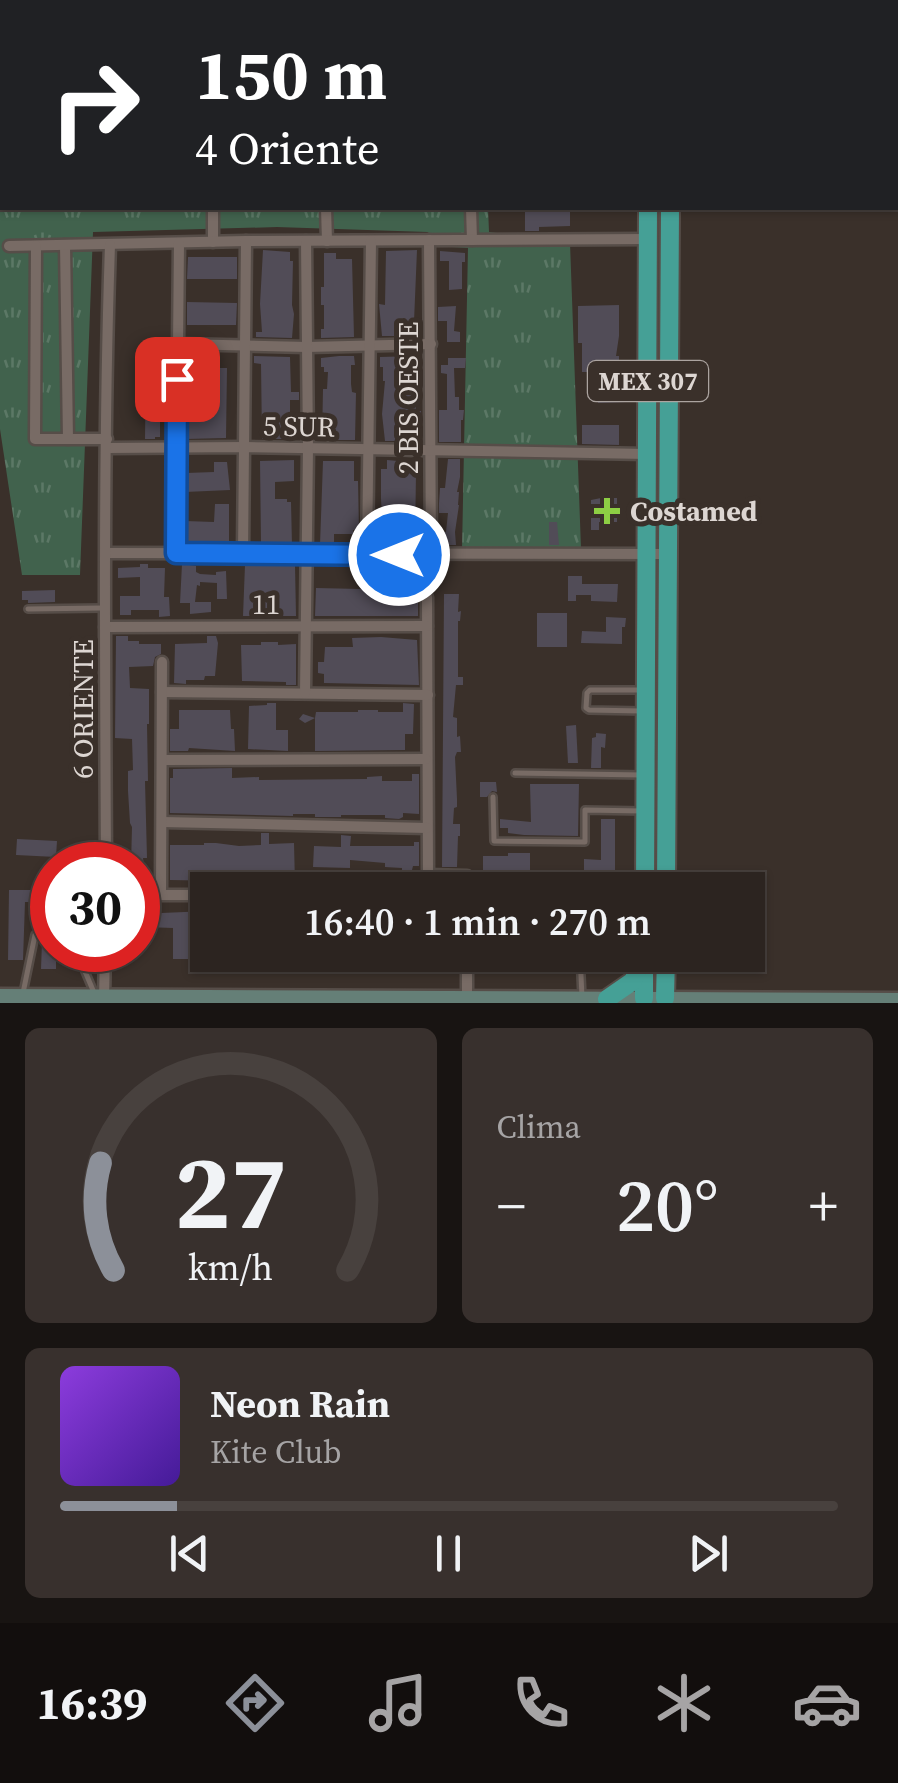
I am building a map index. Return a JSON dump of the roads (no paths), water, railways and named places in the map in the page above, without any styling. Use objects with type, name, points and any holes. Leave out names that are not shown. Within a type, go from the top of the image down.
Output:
[{"type":"highway","name":"MEX 307","points":[[645,872],[646,775],[656,739],[646,712],[648,210]]},
{"type":"highway","name":"MEX 307","points":[[665,872],[656,739],[666,554],[670,210]]},
{"type":"highway","points":[[607,999],[632,981],[636,972]]},
{"type":"highway","points":[[644,972],[644,998]]},
{"type":"highway","points":[[666,972],[666,998]]},
{"type":"main road","points":[[0,998],[212,1000],[312,996],[418,1001],[892,1001]]},
{"type":"street","points":[[213,210],[213,242]]},
{"type":"street","points":[[326,210],[327,241]]},
{"type":"street","points":[[472,210],[472,240]]},
{"type":"street","points":[[9,246],[648,239]]},
{"type":"street","name":"2 BIS OESTE","points":[[368,555],[370,240]]},
{"type":"street","name":"2 BIS OESTE","points":[[429,240],[431,556]]},
{"type":"street","points":[[243,553],[246,241]]},
{"type":"street","points":[[305,693],[306,241]]},
{"type":"street","points":[[176,553],[178,243]]},
{"type":"street","name":"6 ORIENTE","points":[[106,842],[110,245]]},
{"type":"street","points":[[36,246],[35,439],[68,439],[65,246]]},
{"type":"street","points":[[178,344],[430,344]]},
{"type":"street","name":"5 SUR","points":[[68,439],[176,448],[647,454]]},
{"type":"street","points":[[106,553],[666,554]]},
{"type":"street","points":[[427,597],[428,872]]},
{"type":"street","name":"11","points":[[105,627],[428,626]]},
{"type":"street","points":[[162,662],[161,894],[190,895]]},
{"type":"street","points":[[162,692],[428,695]]},
{"type":"street","points":[[162,760],[426,759]]},
{"type":"street","points":[[163,822],[427,828]]},
{"type":"street","points":[[102,1000],[104,972]]},
{"type":"street","points":[[467,972],[467,1000]]},
{"type":"lane","points":[[28,608],[105,608]]},
{"type":"lane","points":[[646,690],[590,690],[586,708],[646,712]]},
{"type":"lane","points":[[516,774],[646,775]]},
{"type":"lane","points":[[493,797],[494,841],[585,842],[585,810],[646,811]]},
{"type":"lane","points":[[22,996],[30,958]]},
{"type":"lane","points":[[87,972],[102,1000]]},
{"type":"lane","points":[[581,972],[582,1000]]},
{"type":"place","name":"Costamed","points":[[607,511]]}]
